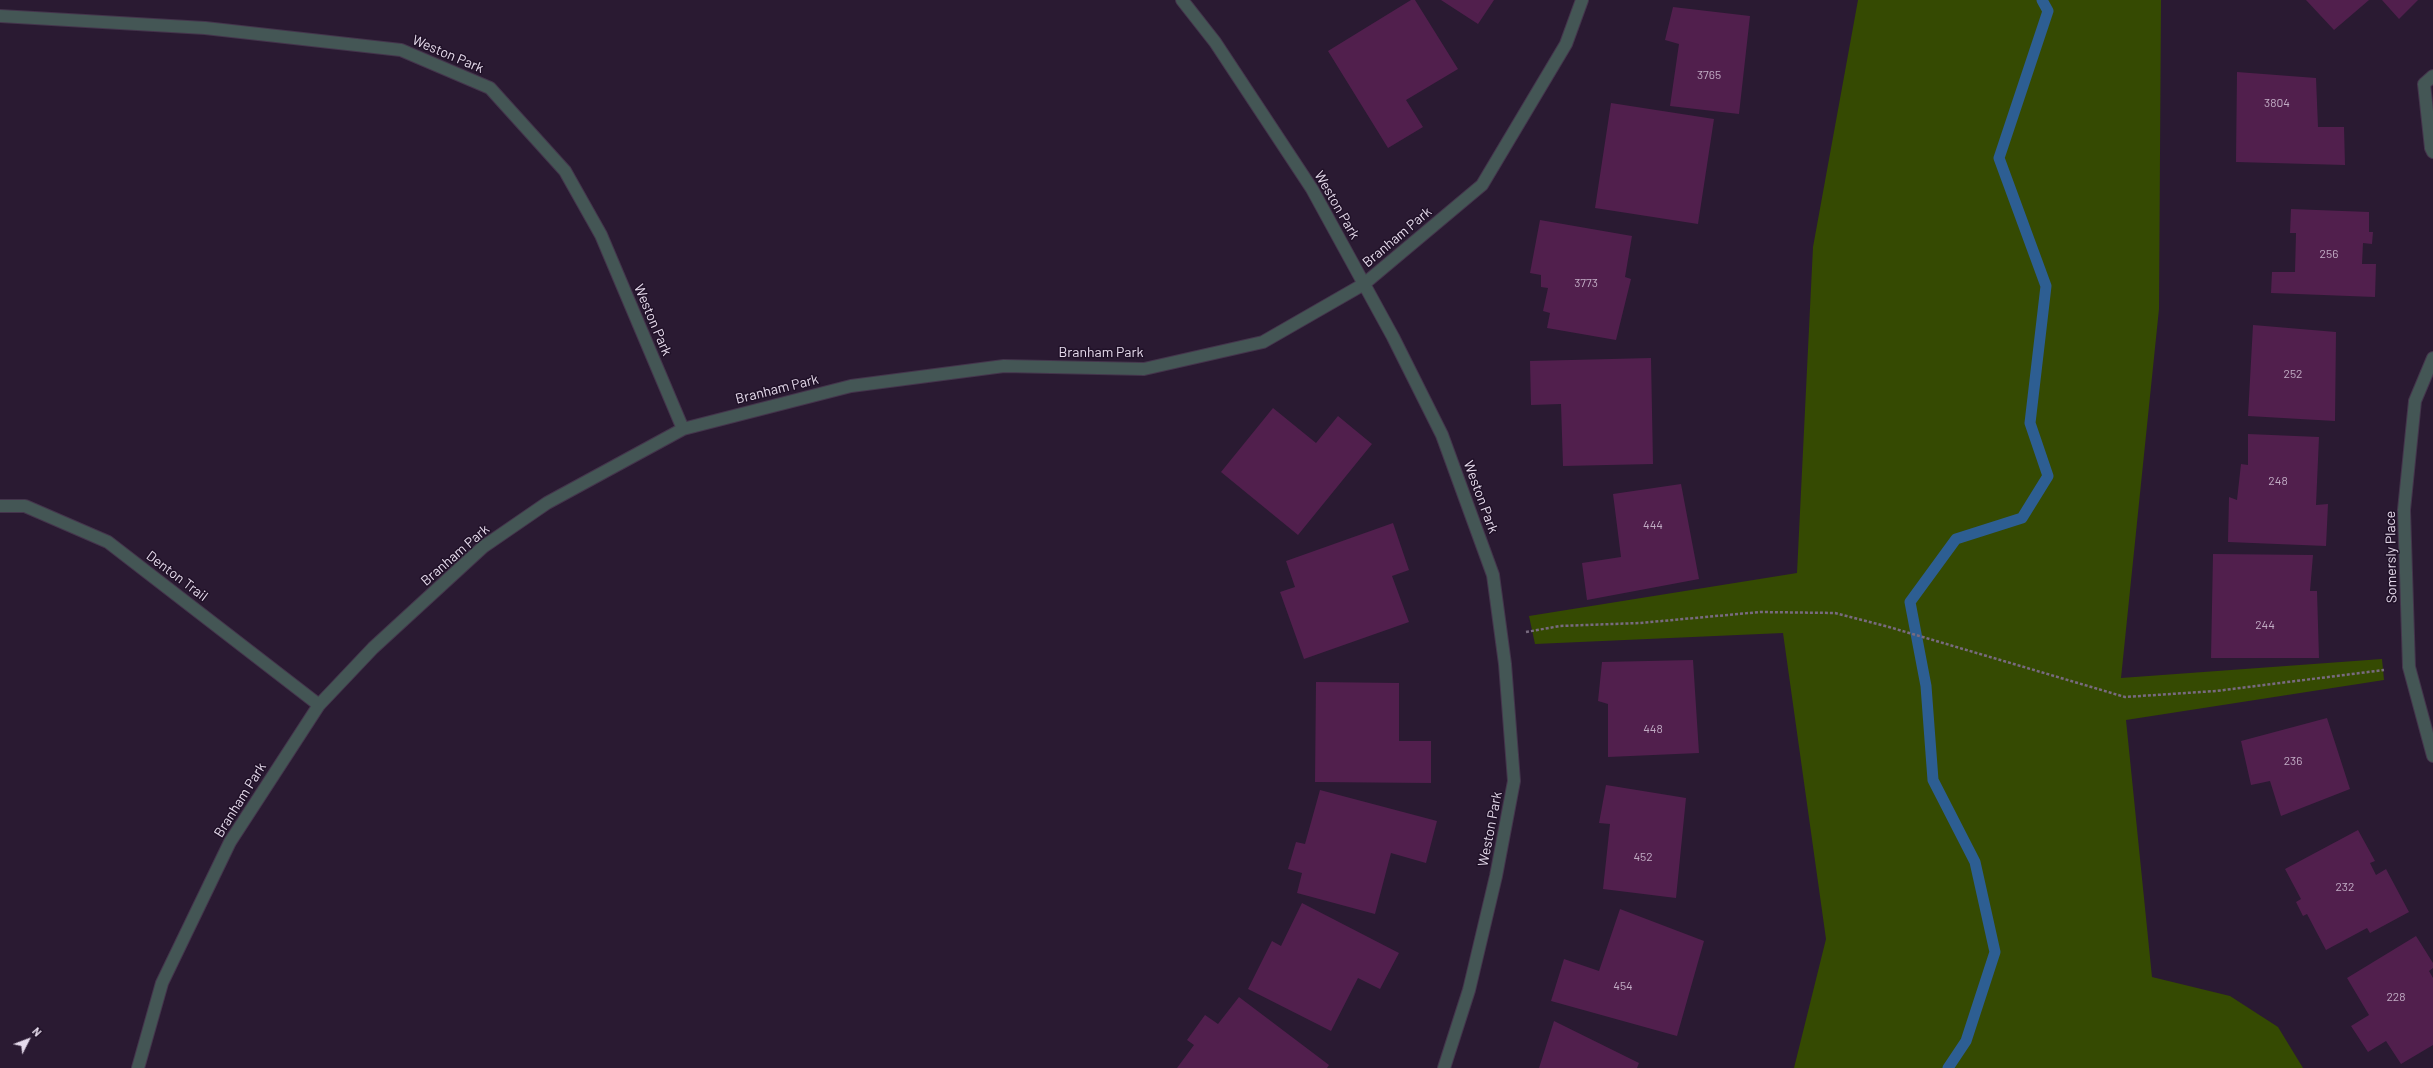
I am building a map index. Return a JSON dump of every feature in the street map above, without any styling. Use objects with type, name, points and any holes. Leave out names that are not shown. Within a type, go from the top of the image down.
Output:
[{"type":"street","name":"Weston Park","points":[[1182,0],[1215,42],[1312,189],[1364,284],[1442,435],[1493,574],[1502,636],[1514,781],[1496,876],[1472,975],[1444,1068]]},
{"type":"street","name":"Branham Park","points":[[138,1068],[162,983],[227,849],[319,705],[373,648],[483,547],[547,503],[683,429],[851,386],[1004,366],[1144,369],[1263,342],[1364,284],[1482,185],[1566,44],[1582,0]]},
{"type":"street","name":"Weston Park","points":[[0,16],[205,28],[401,50],[490,88],[565,171],[601,235],[683,429]]},
{"type":"street","points":[[2433,76],[2424,84],[2431,148],[2433,152]]},
{"type":"street","name":"Somersly Place","points":[[2433,358],[2415,401],[2404,510],[2408,667],[2433,756]]},
{"type":"street","name":"Denton Trail","points":[[0,506],[25,506],[108,542],[319,705]]},
{"type":"path","points":[[1502,636],[1560,626],[1640,623],[1760,612],[1834,614],[1890,627],[2125,697],[2216,691],[2408,667]]},
{"type":"green space","points":[[1858,0],[2161,0],[2159,309],[2121,678],[2382,659],[2384,680],[2126,720],[2152,977],[2230,996],[2278,1027],[2303,1068],[1794,1068],[1826,939],[1783,633],[1535,644],[1529,616],[1797,573],[1813,247]]},
{"type":"building","points":[[1411,0],[1415,0],[1458,69],[1406,100],[1423,127],[1388,148],[1328,51]]},
{"type":"building","points":[[1441,0],[1494,0],[1478,24]]},
{"type":"building","points":[[2306,0],[2369,0],[2334,30]]},
{"type":"building","points":[[2382,0],[2418,0],[2399,19]]},
{"type":"building","points":[[1673,7],[1750,16],[1739,114],[1670,106],[1679,44],[1665,40]]},
{"type":"building","points":[[2237,72],[2316,78],[2318,127],[2344,127],[2345,165],[2236,162]]},
{"type":"building","points":[[1611,103],[1714,119],[1698,224],[1595,208]]},
{"type":"building","points":[[2291,209],[2369,212],[2369,232],[2373,232],[2372,244],[2363,243],[2362,264],[2376,264],[2375,297],[2271,293],[2272,272],[2295,272],[2296,233],[2290,233]]},
{"type":"building","points":[[1540,220],[1632,236],[1625,277],[1631,279],[1616,340],[1547,328],[1550,313],[1543,311],[1548,288],[1541,287],[1541,275],[1530,273]]},
{"type":"building","points":[[2253,325],[2336,332],[2335,421],[2248,416]]},
{"type":"building","points":[[1651,358],[1653,464],[1563,466],[1561,404],[1531,405],[1530,361]]},
{"type":"building","points":[[1273,408],[1316,443],[1338,416],[1372,444],[1298,535],[1221,472]]},
{"type":"building","points":[[2248,434],[2319,437],[2316,505],[2328,504],[2326,546],[2228,542],[2229,497],[2237,500],[2241,464],[2248,465]]},
{"type":"building","points":[[1681,484],[1699,579],[1587,600],[1582,563],[1621,557],[1613,494]]},
{"type":"building","points":[[1393,523],[1409,570],[1392,576],[1409,622],[1304,659],[1280,592],[1295,587],[1286,561]]},
{"type":"building","points":[[2213,554],[2313,555],[2310,591],[2317,591],[2319,658],[2211,658]]},
{"type":"building","points":[[1693,660],[1699,753],[1608,757],[1608,704],[1598,701],[1602,662]]},
{"type":"building","points":[[1316,682],[1399,683],[1399,741],[1431,741],[1431,783],[1315,782]]},
{"type":"building","points":[[2327,718],[2350,789],[2281,816],[2270,781],[2251,785],[2241,741]]},
{"type":"building","points":[[1606,785],[1686,798],[1676,898],[1603,889],[1610,824],[1599,823]]},
{"type":"building","points":[[1320,790],[1437,821],[1426,863],[1391,853],[1375,914],[1297,893],[1302,873],[1288,869],[1296,842],[1305,844]]},
{"type":"building","points":[[2358,830],[2375,861],[2370,863],[2376,875],[2386,869],[2409,912],[2370,933],[2367,928],[2326,950],[2307,914],[2303,916],[2296,902],[2301,899],[2285,869]]},
{"type":"building","points":[[1302,903],[1399,953],[1380,989],[1358,978],[1331,1031],[1248,989],[1272,941],[1281,946]]},
{"type":"building","points":[[1620,909],[1704,941],[1677,1036],[1551,1001],[1564,959],[1599,971]]},
{"type":"building","points":[[2416,936],[2433,963],[2433,968],[2429,971],[2433,978],[2433,1045],[2401,1064],[2386,1041],[2368,1052],[2351,1026],[2369,1015],[2347,978]]},
{"type":"building","points":[[1239,997],[1329,1065],[1327,1068],[1177,1068],[1194,1045],[1187,1040],[1205,1015],[1218,1024]]},
{"type":"building","points":[[1554,1021],[1639,1063],[1637,1068],[1539,1068]]},
{"type":"waterway","points":[[1948,1068],[1966,1041],[1995,952],[1975,862],[1933,780],[1926,686],[1910,602],[1956,539],[2022,518],[2048,476],[2030,423],[2046,286],[1999,158],[2048,11],[2042,0]]}]
